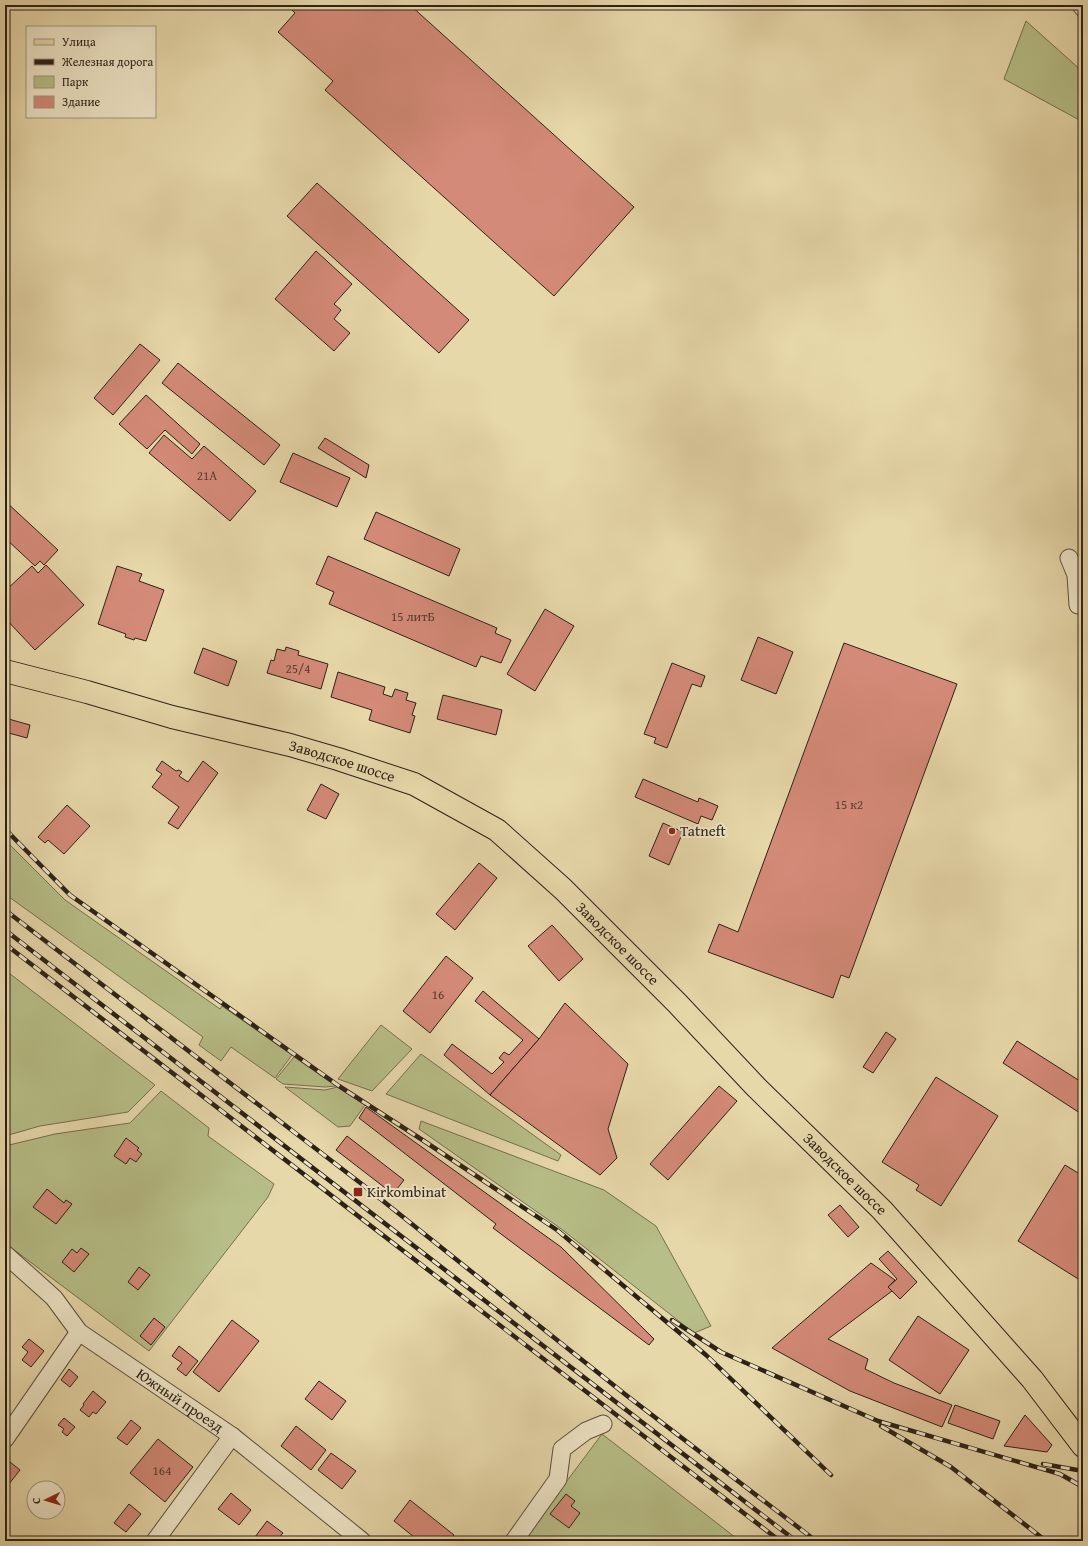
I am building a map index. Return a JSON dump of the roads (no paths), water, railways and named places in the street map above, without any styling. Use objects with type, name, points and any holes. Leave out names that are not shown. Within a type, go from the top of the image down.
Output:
[{"type":"main road","name":"Заводское шоссе","points":[[5,672],[87,692],[172,717],[290,745],[338,759],[414,784],[497,830],[562,889],[677,1003],[756,1087],[882,1210],[1032,1379],[1083,1446]]},
{"type":"street","points":[[1080,5],[1083,8]]},
{"type":"street","points":[[1069,558],[1076,575],[1078,605],[1083,604]]},
{"type":"street","name":"Южный проезд","points":[[5,1254],[54,1298],[80,1332],[232,1436],[362,1541]]},
{"type":"street","points":[[5,1439],[80,1332]]},
{"type":"street","points":[[514,1541],[558,1479],[562,1449],[586,1431],[603,1424]]},
{"type":"street","points":[[155,1541],[232,1436]]},
{"type":"railway","points":[[5,829],[70,895],[339,1086],[557,1230],[706,1355],[831,1475]]},
{"type":"railway","points":[[5,910],[363,1185],[626,1395],[816,1541]]},
{"type":"railway","points":[[5,930],[796,1541]]},
{"type":"railway","points":[[5,944],[780,1541]]},
{"type":"railway","points":[[672,1320],[721,1352],[878,1421],[1060,1474],[1083,1487]]},
{"type":"railway","points":[[881,1426],[951,1467],[1046,1541]]},
{"type":"railway","points":[[1043,1464],[1083,1471]]},
{"type":"place","name":"Tatneft","points":[[672,831]]},
{"type":"place","name":"Kirkombinat","points":[[358,1192]]}]
